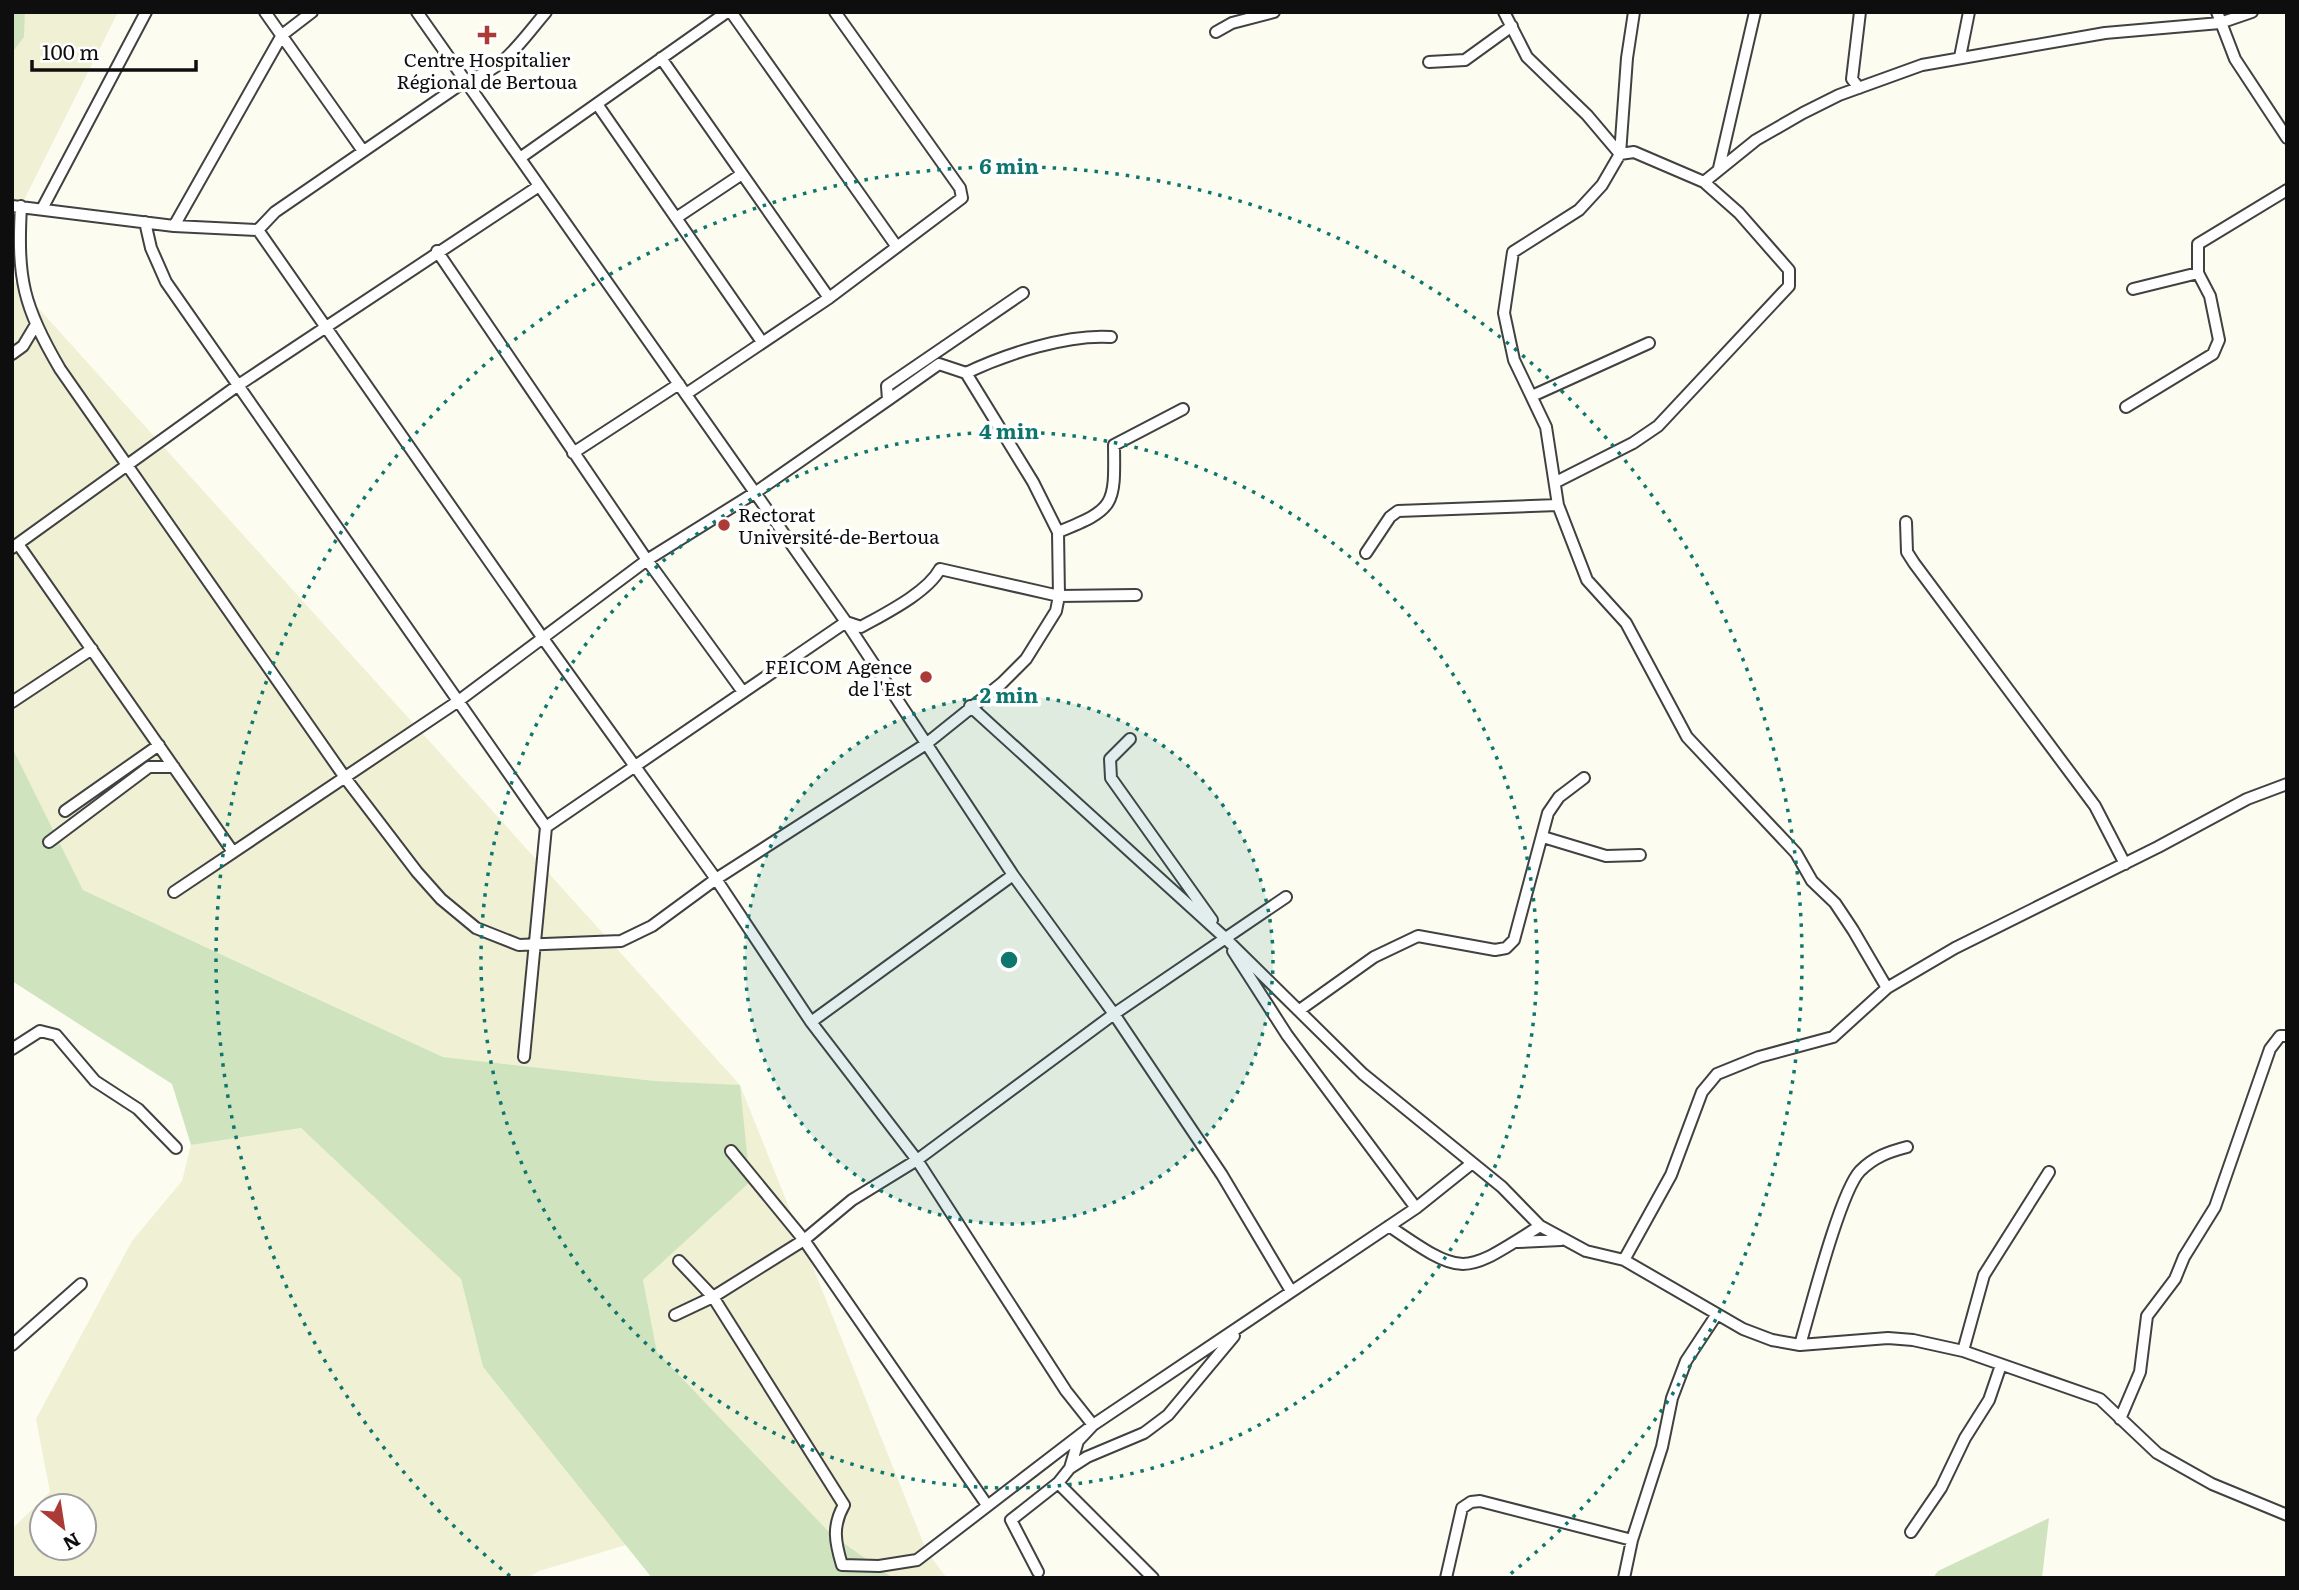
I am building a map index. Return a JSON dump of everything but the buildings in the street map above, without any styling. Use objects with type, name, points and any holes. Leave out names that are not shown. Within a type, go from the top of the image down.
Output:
[{"type":"street","points":[[43,207],[146,12]]},
{"type":"street","points":[[265,12],[363,151]]},
{"type":"street","points":[[174,226],[282,36],[312,12]]},
{"type":"street","points":[[417,12],[756,492],[846,622],[1013,874],[1114,1014],[1222,1175],[1291,1291]]},
{"type":"street","points":[[174,892],[346,779],[457,702],[647,560],[756,492],[939,364],[966,373],[1033,482],[1058,532],[1059,596],[1056,611],[1026,659],[1002,683],[926,744],[716,879],[652,926],[621,941],[519,945],[476,928],[441,899],[346,779],[127,464],[35,326],[20,272],[17,206],[43,207],[174,226],[258,230],[275,212],[363,151],[467,80],[486,75],[502,63],[546,12]]},
{"type":"street","points":[[520,158],[729,12],[897,247]]},
{"type":"street","points":[[685,394],[829,298],[962,198],[960,188],[835,12]]},
{"type":"street","points":[[1216,32],[1233,23],[1274,12]]},
{"type":"street","points":[[1504,12],[1527,57],[1587,115],[1620,154]]},
{"type":"street","points":[[1634,12],[1627,58],[1620,154],[1602,185],[1579,210],[1513,252],[1504,313],[1514,360],[1546,426],[1558,505],[1587,580],[1626,623],[1687,737],[1796,853],[1812,880],[1835,903],[1887,988]]},
{"type":"street","points":[[1719,168],[1755,12]]},
{"type":"street","points":[[1859,88],[1852,79],[1860,12]]},
{"type":"street","points":[[1960,57],[1969,12]]},
{"type":"street","points":[[1704,182],[1719,168],[1791,120],[1839,94],[1923,65],[1960,57],[2004,53],[2105,33],[2252,12]]},
{"type":"street","points":[[2218,18],[2235,59],[2287,138]]},
{"type":"street","points":[[1429,62],[1465,60],[1512,26]]},
{"type":"street","points":[[662,58],[829,298]]},
{"type":"street","points":[[597,104],[762,342]]},
{"type":"street","points":[[1556,482],[1633,443],[1658,426],[1789,286],[1789,270],[1768,242],[1704,182],[1634,152],[1620,154]]},
{"type":"street","points":[[676,218],[742,174]]},
{"type":"street","points":[[233,852],[92,649],[15,546],[237,386],[328,327],[436,251],[539,186]]},
{"type":"street","points":[[2126,407],[2213,354],[2219,340],[2210,296],[2198,273],[2198,244],[2287,190]]},
{"type":"street","points":[[145,222],[151,248],[166,282],[546,827],[524,1057]]},
{"type":"street","points":[[258,230],[542,637],[716,879],[811,1022],[917,1160],[1066,1391],[1093,1425]]},
{"type":"street","points":[[436,251],[647,560],[743,692]]},
{"type":"street","points":[[2133,289],[2198,273]]},
{"type":"street","points":[[888,400],[887,386],[1023,293]]},
{"type":"street","points":[[12,354],[23,346],[35,326]]},
{"type":"street","points":[[966,373],[989,362],[1087,335],[1111,337]]},
{"type":"street","points":[[1532,397],[1649,343]]},
{"type":"street","points":[[573,453],[679,384]]},
{"type":"street","points":[[1058,532],[1097,516],[1115,491],[1114,445],[1183,410]]},
{"type":"street","points":[[1366,553],[1390,517],[1398,511],[1558,505]]},
{"type":"street","points":[[1906,522],[1907,552],[1914,563],[2095,806],[2125,864]]},
{"type":"street","points":[[846,622],[861,627],[897,607],[936,577],[940,569],[1059,596],[1136,595]]},
{"type":"street","points":[[546,827],[846,622]]},
{"type":"street","points":[[12,702],[92,649]]},
{"type":"street","points":[[970,706],[1301,1009],[1363,1074],[1471,1164],[1502,1186],[1540,1226],[1561,1240],[1587,1251],[1624,1260],[1742,1329],[1772,1340],[1800,1345],[1888,1338],[1913,1340],[1963,1351],[2100,1399],[2144,1444],[2171,1461],[2212,1484],[2287,1514]]},
{"type":"street","points":[[1130,739],[1110,759],[1111,778],[1224,937],[1286,1035],[1416,1208]]},
{"type":"street","points":[[65,811],[159,745]]},
{"type":"street","points":[[49,842],[149,767],[174,767]]},
{"type":"street","points":[[1301,1009],[1374,957],[1418,936],[1495,950],[1506,947],[1514,940],[1548,813],[1555,802],[1584,778]]},
{"type":"street","points":[[1624,1260],[1671,1175],[1702,1092],[1717,1074],[1759,1057],[1833,1037],[1887,988],[1995,926],[2125,864],[2247,799],[2287,784]]},
{"type":"street","points":[[1543,837],[1606,856],[1640,855]]},
{"type":"street","points":[[811,1022],[1013,874]]},
{"type":"street","points":[[675,1315],[713,1297],[804,1240],[852,1200],[917,1160],[1114,1014],[1286,897]]},
{"type":"street","points":[[12,1049],[40,1031],[56,1035],[94,1081],[138,1109],[176,1148]]},
{"type":"street","points":[[2120,1419],[2140,1372],[2147,1316],[2175,1279],[2184,1257],[2215,1207],[2270,1049],[2280,1037],[2287,1036]]},
{"type":"street","points":[[1800,1345],[1843,1204],[1858,1173],[1881,1154],[1907,1147]]},
{"type":"street","points":[[731,1151],[804,1240],[986,1505]]},
{"type":"street","points":[[679,1261],[713,1297],[844,1505],[835,1521],[836,1545],[842,1565],[879,1566],[917,1560],[1093,1425],[1416,1208],[1471,1164]]},
{"type":"street","points":[[1963,1351],[1984,1275],[2049,1172]]},
{"type":"street","points":[[1389,1226],[1432,1255],[1459,1266],[1478,1264],[1540,1226]]},
{"type":"street","points":[[1514,1242],[1561,1240]]},
{"type":"street","points":[[12,1345],[81,1284]]},
{"type":"street","points":[[1038,1572],[1011,1520],[1058,1483],[1070,1468],[1087,1457],[1144,1433],[1168,1415],[1231,1338],[1291,1291]]},
{"type":"street","points":[[1623,1578],[1632,1540],[1662,1447],[1672,1398],[1686,1361],[1717,1314]]},
{"type":"street","points":[[1911,1532],[1941,1488],[1965,1438],[1989,1400],[2001,1365]]},
{"type":"street","points":[[1070,1468],[1078,1441],[1093,1425]]},
{"type":"street","points":[[1058,1483],[1153,1578]]},
{"type":"street","points":[[1446,1578],[1462,1508],[1471,1502],[1480,1501],[1632,1540]]},
{"type":"green space","points":[[12,12],[25,12],[24,37],[12,53]]},
{"type":"green space","points":[[25,12],[118,12],[21,206],[12,237],[12,53],[23,37]]},
{"type":"green space","points":[[12,279],[740,1085],[927,1552],[947,1578],[893,1578],[831,1534],[657,1352],[643,1280],[750,1182],[739,1086],[655,1081],[443,1057],[83,890],[12,747]]},
{"type":"green space","points":[[12,747],[83,890],[268,976],[443,1057],[655,1081],[740,1085],[750,1182],[643,1280],[657,1352],[831,1534],[893,1578],[652,1578],[483,1367],[461,1279],[301,1128],[191,1145],[172,1084],[12,981]]},
{"type":"green space","points":[[301,1128],[461,1279],[483,1367],[626,1545],[539,1571],[528,1578],[12,1578],[12,1529],[28,1513],[28,1562],[98,1562],[98,1492],[50,1492],[36,1419],[132,1241],[182,1181],[191,1145]]},
{"type":"green space","points":[[2049,1518],[2042,1578],[1933,1578],[1938,1571]]},
{"type":"place","name":"Centre Hospitalier Régional de Bertoua","points":[[487,35]]},
{"type":"place","name":"Rectorat Université-de-Bertoua","points":[[724,525]]},
{"type":"place","name":"FEICOM Agence de l'Est","points":[[926,677]]}]
